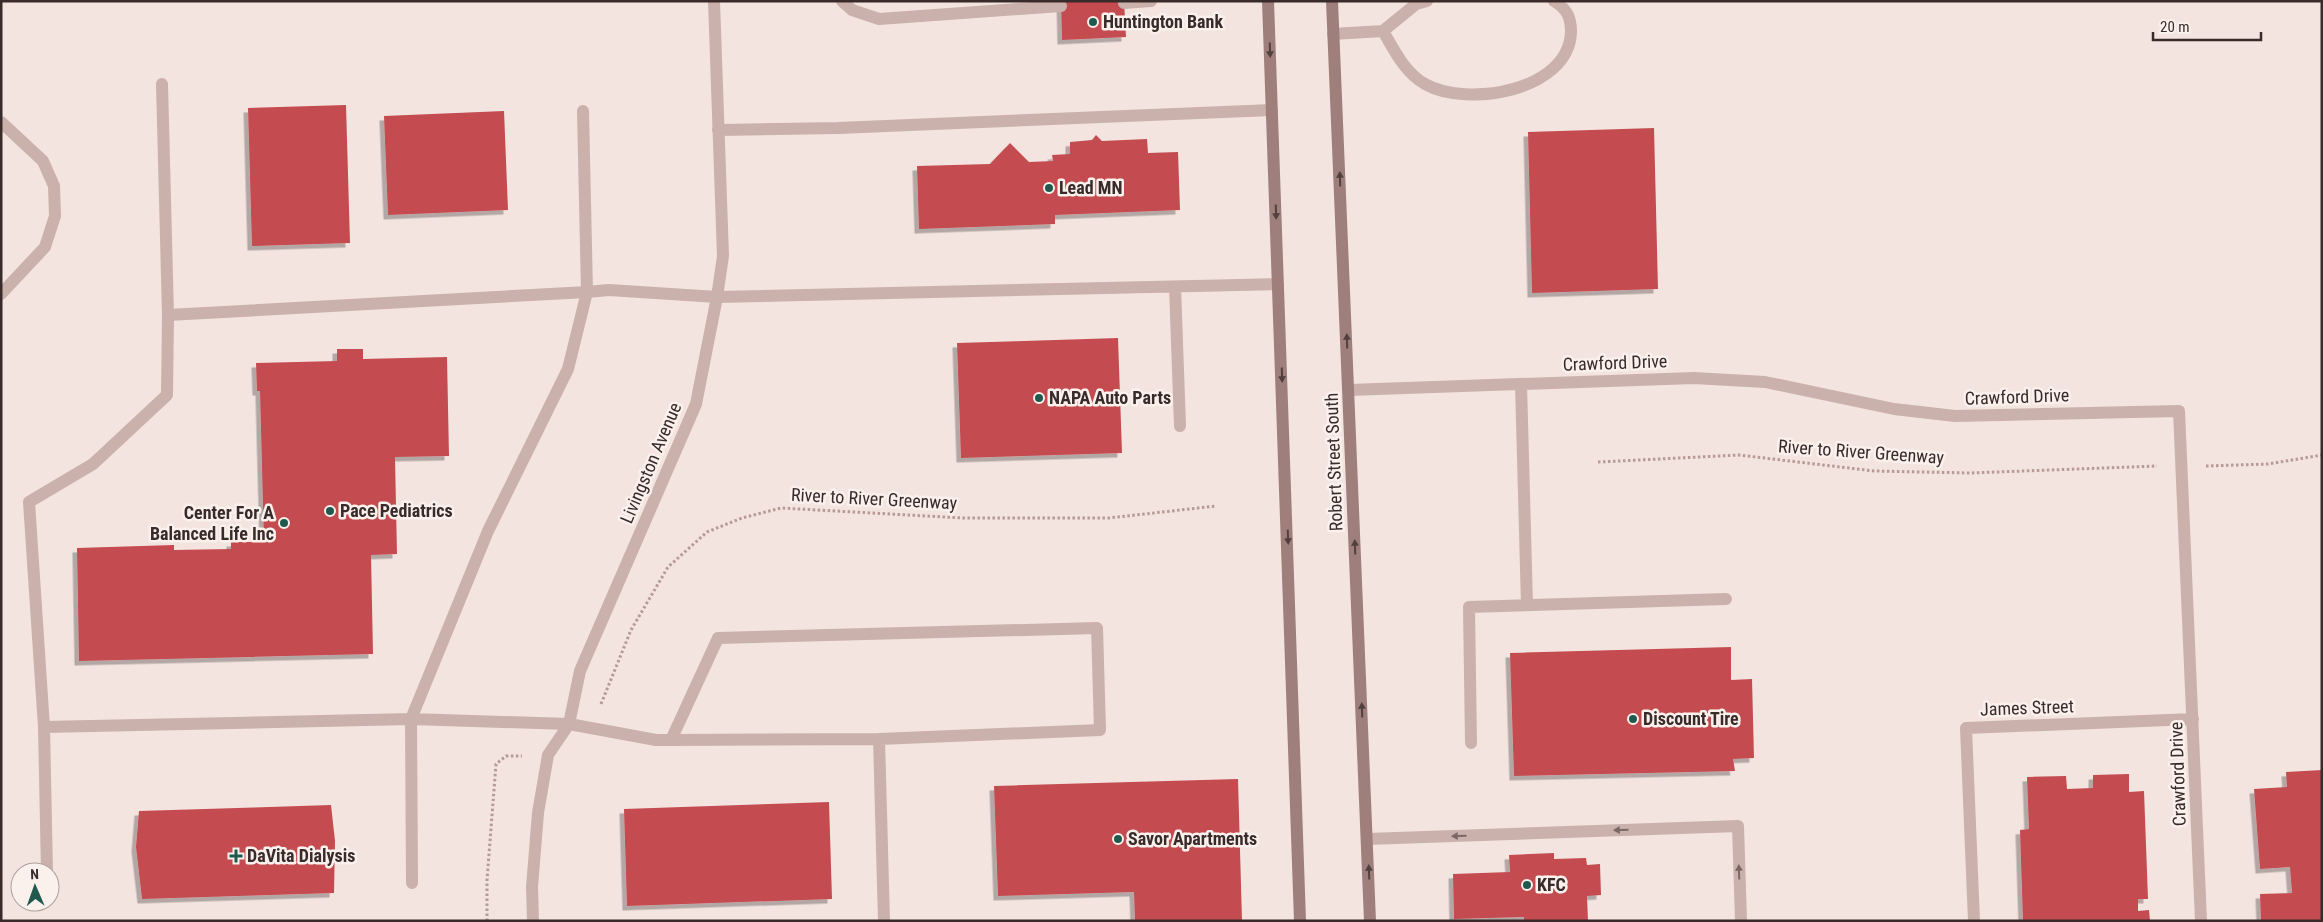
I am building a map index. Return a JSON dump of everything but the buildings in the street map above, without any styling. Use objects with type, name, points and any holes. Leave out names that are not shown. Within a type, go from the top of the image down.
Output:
[{"type":"main road","points":[[1268,1],[1300,921]]},
{"type":"main road","name":"Robert Street South","points":[[1332,1],[1370,921]]},
{"type":"street","name":"Livingston Avenue","points":[[533,921],[532,888],[538,813],[548,756],[569,724],[580,671],[696,404],[723,256],[714,1]]},
{"type":"street","points":[[842,1],[852,10],[879,19],[1061,6]]},
{"type":"street","points":[[1124,3],[1151,1]]},
{"type":"street","points":[[1333,34],[1383,31],[1416,4],[1426,1]]},
{"type":"street","points":[[1383,31],[1400,62],[1425,84],[1453,93],[1493,94],[1531,84],[1559,65],[1570,44],[1571,21],[1566,8],[1554,1]]},
{"type":"street","points":[[47,862],[44,727],[29,502],[93,464],[167,395],[168,315],[162,84]]},
{"type":"street","points":[[412,883],[411,719],[488,532],[568,369],[587,292],[583,110]]},
{"type":"street","points":[[718,130],[838,128],[1272,110]]},
{"type":"street","points":[[1,122],[43,162],[54,186],[55,216],[45,247],[1,294]]},
{"type":"street","points":[[168,315],[608,290],[717,297],[1278,284]]},
{"type":"street","points":[[1175,287],[1180,426]]},
{"type":"street","name":"Crawford Drive","points":[[1348,390],[1694,378],[1765,382],[1894,409],[1955,416],[2179,410],[2201,921]]},
{"type":"street","points":[[1521,384],[1527,605]]},
{"type":"street","points":[[1471,743],[1470,607],[1726,600]]},
{"type":"street","points":[[44,727],[411,719],[569,724],[656,740],[671,740],[879,738],[1100,730],[1097,628],[718,638],[671,740]]},
{"type":"street","name":"James Street","points":[[1974,921],[1966,728],[2193,719]]},
{"type":"street","points":[[879,738],[884,921]]},
{"type":"street","points":[[1367,839],[1738,826],[1741,921]]},
{"type":"path","name":"River to River Greenway","points":[[1598,462],[1739,455],[1874,471],[1970,473],[2151,466]]},
{"type":"path","points":[[2212,466],[2268,464],[2322,456]]},
{"type":"path","name":"River to River Greenway","points":[[593,728],[631,630],[668,567],[708,532],[742,518],[781,508],[963,518],[1110,518],[1216,506]]},
{"type":"path","points":[[487,921],[487,880],[496,764],[506,756]]},
{"type":"place","name":"Huntington Bank","points":[[1093,22]]},
{"type":"place","name":"Lead MN","points":[[1049,188]]},
{"type":"place","name":"NAPA Auto Parts","points":[[1039,398]]},
{"type":"place","name":"Pace Pediatrics","points":[[330,511]]},
{"type":"place","name":"Center For A Balanced Life Inc","points":[[284,523]]},
{"type":"place","name":"Discount Tire","points":[[1633,719]]},
{"type":"place","name":"Savor Apartments","points":[[1118,839]]},
{"type":"place","name":"DaVita Dialysis","points":[[236,856]]},
{"type":"place","name":"KFC","points":[[1527,885]]}]
